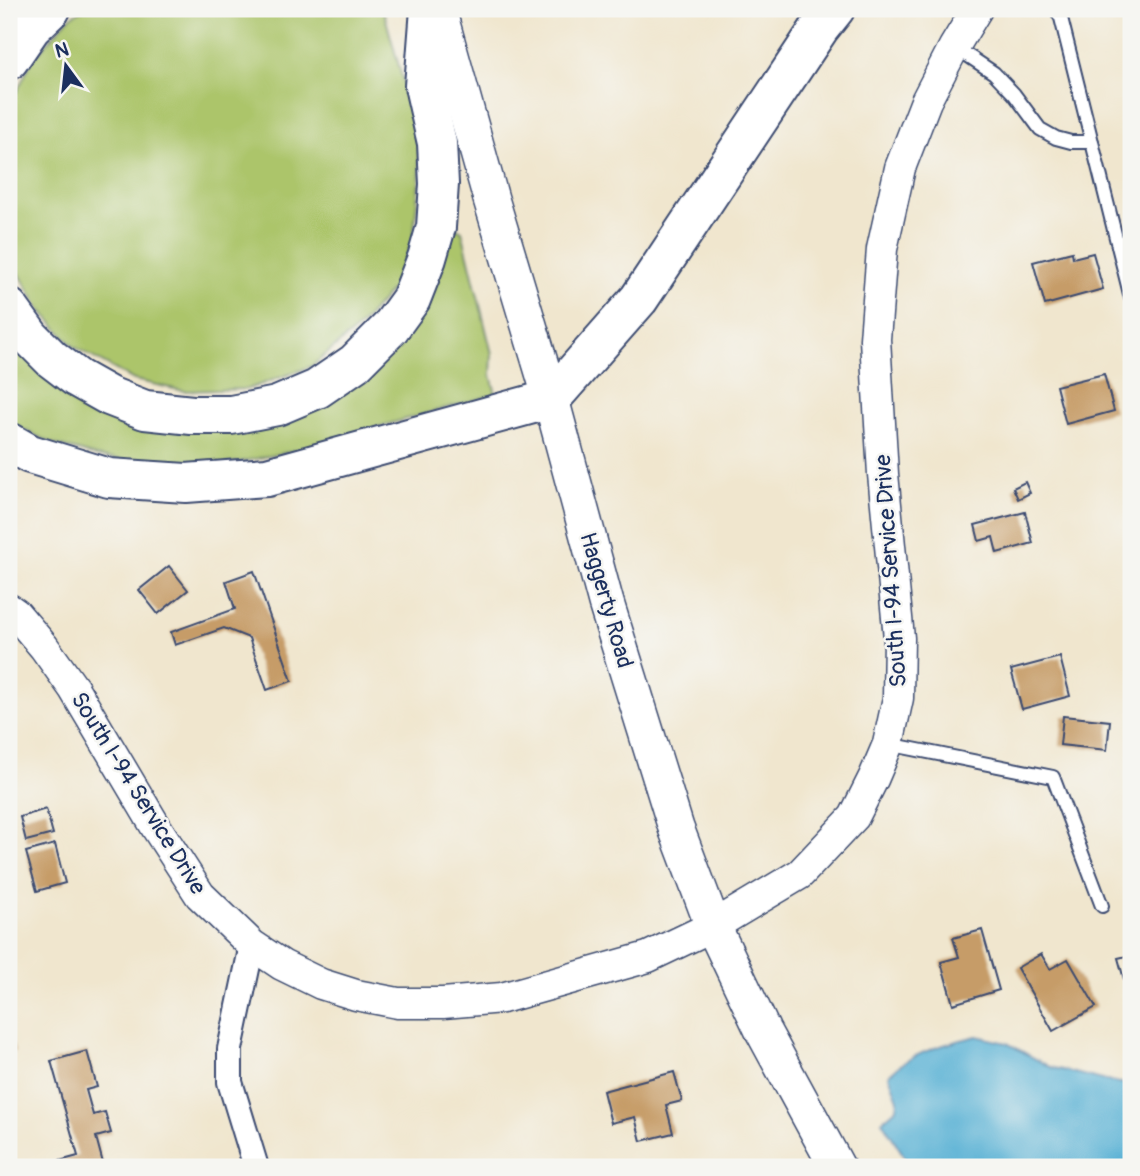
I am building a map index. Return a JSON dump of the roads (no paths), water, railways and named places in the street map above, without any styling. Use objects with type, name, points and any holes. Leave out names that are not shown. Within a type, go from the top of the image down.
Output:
[{"type":"highway","points":[[9,60],[32,28],[51,9]]},
{"type":"highway","points":[[9,308],[30,337],[52,359],[77,378],[110,396],[145,410],[192,415],[231,415],[277,406],[317,389],[355,362],[390,328],[411,299],[427,258],[436,227],[439,184],[437,143],[424,86],[430,9]]},
{"type":"highway","points":[[9,442],[30,454],[109,478],[186,483],[267,477],[551,399],[639,299],[835,9]]},
{"type":"main road","name":"Haggerty Road","points":[[438,9],[551,399],[606,603],[676,828],[713,926],[763,1031],[837,1167]]},
{"type":"street","name":"South I-94 Service Drive","points":[[9,609],[44,647],[74,689],[200,895],[252,945],[282,965],[344,992],[398,1003],[443,1003],[502,998],[648,957],[713,926],[800,874],[854,817],[888,744],[898,698],[899,638],[883,474],[875,339],[882,249],[900,169],[926,102],[977,9]]},
{"type":"street","points":[[252,945],[230,1049],[230,1083],[256,1167]]},
{"type":"lane","points":[[1056,9],[1131,298]]},
{"type":"lane","points":[[954,47],[994,73],[1014,94],[1040,129],[1056,138],[1071,142],[1092,142]]},
{"type":"lane","points":[[888,744],[1053,777],[1102,906]]},
{"type":"water","points":[[977,1036],[1007,1043],[1050,1067],[1111,1082],[1131,1084],[1131,1167],[911,1167],[882,1121],[897,1108],[898,1100],[889,1075],[918,1055]]}]
